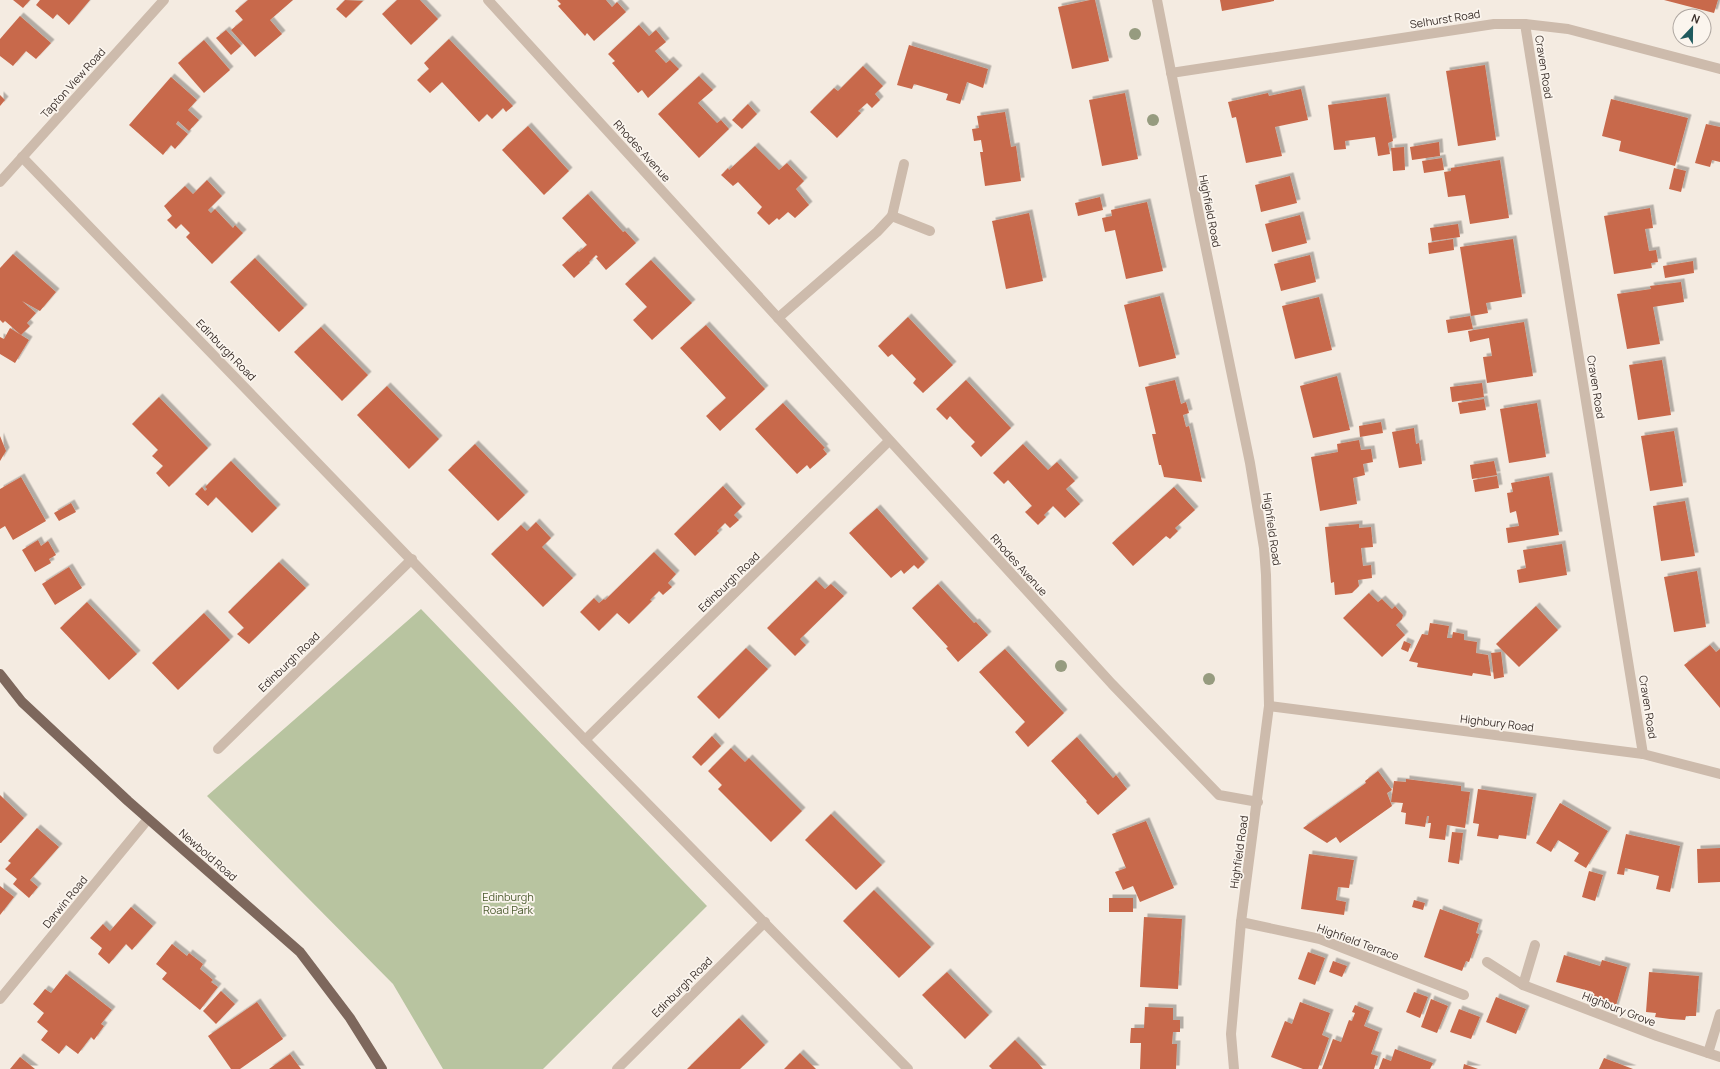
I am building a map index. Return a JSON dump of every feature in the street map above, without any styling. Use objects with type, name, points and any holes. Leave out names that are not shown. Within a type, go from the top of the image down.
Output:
[{"type":"main road","name":"Newbold Road","points":[[0,674],[22,702],[148,819],[300,952],[350,1018],[382,1069]]},
{"type":"street","name":"Tapton View Road","points":[[0,182],[164,0]]},
{"type":"street","name":"Rhodes Avenue","points":[[488,0],[1112,684],[1219,795],[1258,802]]},
{"type":"street","name":"Highfield Road","points":[[1157,0],[1198,213],[1250,464],[1264,548],[1266,575],[1269,706],[1258,802],[1241,922],[1231,1034],[1234,1069]]},
{"type":"street","name":"Selhurst Road","points":[[1171,73],[1494,24],[1525,24],[1568,30],[1720,69]]},
{"type":"street","name":"Craven Road","points":[[1525,24],[1643,754]]},
{"type":"street","name":"Edinburgh Road","points":[[22,157],[412,559],[585,740],[908,1069]]},
{"type":"street","points":[[778,318],[877,232],[892,216],[904,164]]},
{"type":"street","points":[[892,216],[930,231]]},
{"type":"street","name":"Edinburgh Road","points":[[585,740],[889,441]]},
{"type":"street","name":"Edinburgh Road","points":[[218,749],[412,559]]},
{"type":"street","name":"Highbury Road","points":[[1269,706],[1643,754],[1720,774]]},
{"type":"street","name":"Darwin Road","points":[[0,999],[148,819]]},
{"type":"street","name":"Edinburgh Road","points":[[617,1069],[765,922]]},
{"type":"street","name":"Highfield Terrace","points":[[1241,922],[1320,939],[1464,995]]},
{"type":"street","points":[[1523,985],[1535,945]]},
{"type":"street","name":"Highbury Grove","points":[[1487,962],[1523,985],[1657,1036],[1720,1057]]},
{"type":"street","points":[[1708,1053],[1720,1014]]},
{"type":"green space","name":"Edinburgh Road Park","points":[[421,609],[707,906],[543,1069],[443,1069],[393,984],[207,796]]},
{"type":"building","points":[[13,0],[30,0],[23,8]]},
{"type":"building","points":[[40,0],[90,0],[69,25],[57,14],[53,19],[36,5]]},
{"type":"building","points":[[248,0],[293,0],[270,20],[282,34],[255,57],[231,30],[243,20],[235,11]]},
{"type":"building","points":[[345,0],[363,1],[346,18],[336,9]]},
{"type":"building","points":[[397,0],[420,0],[438,19],[411,45],[382,14]]},
{"type":"building","points":[[557,0],[606,0],[612,7],[617,2],[626,12],[594,41],[587,33],[585,36],[558,6],[561,4]]},
{"type":"building","points":[[1095,0],[1109,61],[1072,69],[1058,7]]},
{"type":"building","points":[[1220,0],[1274,0],[1274,1],[1222,11]]},
{"type":"building","points":[[1664,0],[1718,0],[1714,13],[1712,12],[1712,8],[1695,8]]},
{"type":"building","points":[[20,16],[51,43],[36,59],[26,51],[13,66],[0,56],[0,39]]},
{"type":"building","points":[[639,25],[649,36],[656,30],[666,42],[655,51],[666,63],[670,60],[679,69],[648,98],[642,90],[638,93],[612,63],[615,61],[608,54]]},
{"type":"building","points":[[226,30],[241,46],[231,55],[216,38]]},
{"type":"building","points":[[449,39],[513,106],[506,112],[503,108],[492,119],[487,114],[479,122],[442,82],[430,93],[417,80],[429,69],[424,63]]},
{"type":"building","points":[[204,40],[230,70],[204,93],[178,63]]},
{"type":"building","points":[[909,45],[988,69],[983,88],[967,82],[960,104],[946,100],[948,94],[914,84],[912,89],[897,85]]},
{"type":"building","points":[[1485,65],[1496,140],[1458,146],[1446,71]]},
{"type":"building","points":[[863,66],[883,86],[875,94],[880,100],[872,108],[867,103],[858,111],[861,113],[837,138],[810,112],[834,88],[838,91]]},
{"type":"building","points":[[699,76],[713,90],[698,103],[717,123],[721,120],[729,129],[699,158],[658,114]]},
{"type":"building","points":[[171,77],[197,100],[188,110],[199,120],[189,131],[178,121],[176,124],[188,134],[175,149],[171,145],[163,155],[129,125]]},
{"type":"building","points":[[1301,89],[1308,120],[1275,127],[1282,156],[1246,163],[1236,117],[1232,118],[1228,102],[1268,93],[1269,96]]},
{"type":"building","points":[[1125,93],[1138,159],[1102,166],[1089,100]]},
{"type":"building","points":[[0,95],[5,100],[0,106]]},
{"type":"building","points":[[1386,97],[1393,141],[1388,143],[1390,154],[1378,156],[1375,137],[1345,141],[1346,149],[1334,150],[1328,105]]},
{"type":"building","points":[[1611,99],[1688,118],[1675,166],[1619,151],[1621,141],[1602,136]]},
{"type":"building","points":[[748,104],[757,114],[742,129],[732,120]]},
{"type":"building","points":[[1005,112],[1011,147],[1016,146],[1021,181],[985,186],[980,152],[983,152],[981,140],[974,141],[972,129],[979,128],[977,116]]},
{"type":"building","points":[[1706,124],[1720,127],[1720,162],[1712,160],[1710,167],[1695,163]]},
{"type":"building","points":[[528,126],[569,171],[544,195],[502,150]]},
{"type":"building","points":[[1439,142],[1440,156],[1412,160],[1410,147]]},
{"type":"building","points":[[755,146],[779,170],[787,163],[804,181],[796,189],[809,205],[795,218],[788,212],[779,220],[777,218],[769,225],[757,213],[762,207],[738,182],[733,186],[721,175],[728,168],[729,170]]},
{"type":"building","points":[[1404,147],[1405,170],[1393,171],[1391,148]]},
{"type":"building","points":[[1442,158],[1444,170],[1424,173],[1422,161]]},
{"type":"building","points":[[1500,160],[1509,218],[1470,224],[1465,195],[1448,197],[1444,172],[1451,171],[1451,168]]},
{"type":"building","points":[[1674,168],[1686,171],[1681,192],[1669,189]]},
{"type":"building","points":[[1290,176],[1297,203],[1261,212],[1255,185]]},
{"type":"building","points":[[207,180],[222,196],[208,210],[211,213],[215,209],[233,228],[235,225],[243,233],[212,264],[186,237],[190,233],[181,224],[176,229],[167,220],[172,216],[164,206],[185,186],[193,194]]},
{"type":"building","points":[[588,194],[623,232],[625,231],[636,243],[606,270],[596,258],[598,257],[596,255],[574,278],[562,265],[587,245],[562,218]]},
{"type":"building","points":[[1100,197],[1103,210],[1078,216],[1075,203]]},
{"type":"building","points":[[1147,202],[1163,271],[1126,279],[1115,230],[1105,232],[1102,218],[1112,216],[1111,210]]},
{"type":"building","points":[[1650,208],[1653,228],[1645,229],[1649,251],[1656,250],[1658,262],[1651,263],[1652,268],[1614,274],[1604,216]]},
{"type":"building","points":[[1029,213],[1043,281],[1006,289],[992,221]]},
{"type":"building","points":[[1300,215],[1307,243],[1272,252],[1265,224]]},
{"type":"building","points":[[1458,224],[1460,237],[1432,241],[1430,228]]},
{"type":"building","points":[[1453,239],[1454,250],[1429,254],[1428,243]]},
{"type":"building","points":[[1513,239],[1522,297],[1486,303],[1488,313],[1471,316],[1460,247]]},
{"type":"building","points":[[13,254],[56,292],[40,311],[22,301],[36,313],[27,323],[30,326],[21,335],[5,321],[3,323],[0,320],[0,268]]},
{"type":"building","points":[[1310,255],[1316,282],[1281,291],[1274,264]]},
{"type":"building","points":[[255,258],[304,308],[279,332],[230,282]]},
{"type":"building","points":[[651,260],[692,303],[652,340],[633,320],[647,307],[625,284]]},
{"type":"building","points":[[1693,261],[1694,273],[1665,278],[1663,266]]},
{"type":"building","points":[[1681,282],[1684,302],[1653,307],[1660,344],[1627,349],[1617,294],[1651,289],[1650,286]]},
{"type":"building","points":[[1160,296],[1176,358],[1139,367],[1124,305]]},
{"type":"building","points":[[1319,297],[1332,350],[1295,359],[1282,306]]},
{"type":"building","points":[[1470,316],[1473,329],[1448,333],[1446,320]]},
{"type":"building","points":[[908,317],[953,365],[923,393],[913,383],[916,379],[892,354],[888,357],[878,346]]},
{"type":"building","points":[[1524,322],[1533,376],[1487,383],[1483,357],[1492,356],[1489,338],[1470,342],[1468,331]]},
{"type":"building","points":[[706,325],[765,389],[720,431],[706,416],[726,398],[680,348]]},
{"type":"building","points":[[321,327],[368,375],[342,401],[294,352]]},
{"type":"building","points":[[10,328],[29,340],[15,363],[0,354],[0,337],[4,339]]},
{"type":"building","points":[[1662,360],[1671,415],[1638,420],[1629,365]]},
{"type":"building","points":[[1337,376],[1350,430],[1313,438],[1300,386]]},
{"type":"building","points":[[966,380],[1011,428],[981,457],[971,446],[975,442],[950,416],[947,420],[936,409]]},
{"type":"building","points":[[1175,380],[1181,404],[1186,402],[1189,413],[1183,415],[1186,427],[1189,426],[1202,482],[1164,477],[1161,465],[1159,465],[1152,434],[1156,434],[1145,387]]},
{"type":"building","points":[[1482,383],[1484,397],[1452,402],[1450,387]]},
{"type":"building","points":[[387,386],[439,439],[409,469],[357,415]]},
{"type":"building","points":[[159,397],[208,448],[169,487],[156,473],[163,466],[152,456],[158,450],[132,424]]},
{"type":"building","points":[[1484,399],[1486,410],[1460,414],[1458,403]]},
{"type":"building","points":[[783,403],[825,448],[823,449],[827,454],[810,469],[807,465],[797,474],[755,429]]},
{"type":"building","points":[[1537,403],[1546,457],[1509,463],[1500,409]]},
{"type":"building","points":[[1381,422],[1383,433],[1360,437],[1359,426]]},
{"type":"building","points":[[1414,428],[1416,444],[1419,443],[1422,464],[1399,468],[1392,432]]},
{"type":"building","points":[[1674,431],[1683,486],[1650,491],[1641,436]]},
{"type":"building","points":[[0,436],[6,451],[0,461]]},
{"type":"building","points":[[1359,440],[1361,450],[1371,449],[1373,462],[1363,464],[1365,475],[1353,478],[1357,504],[1320,511],[1311,457],[1338,452],[1337,444]]},
{"type":"building","points":[[475,444],[525,495],[498,521],[448,470]]},
{"type":"building","points":[[1023,444],[1048,470],[1057,462],[1075,481],[1066,489],[1080,504],[1065,518],[1053,506],[1044,515],[1046,517],[1038,525],[1025,512],[1032,506],[1008,480],[1004,484],[993,473]]},
{"type":"building","points":[[231,461],[277,508],[252,533],[216,497],[208,506],[195,494],[202,487],[205,491],[207,489],[205,487]]},
{"type":"building","points":[[1494,461],[1497,475],[1472,479],[1470,465]]},
{"type":"building","points":[[1497,476],[1499,488],[1475,492],[1473,480]]},
{"type":"building","points":[[1549,476],[1559,535],[1508,543],[1506,528],[1519,526],[1516,511],[1510,513],[1507,493],[1513,492],[1511,483]]},
{"type":"building","points":[[21,477],[46,521],[13,540],[5,526],[0,529],[0,489]]},
{"type":"building","points":[[723,486],[742,507],[734,515],[739,520],[730,528],[725,523],[717,531],[719,533],[695,556],[674,534]]},
{"type":"building","points":[[1174,487],[1195,510],[1175,528],[1178,531],[1170,539],[1166,536],[1133,566],[1112,543]]},
{"type":"building","points":[[1685,501],[1695,556],[1661,561],[1653,506]]},
{"type":"building","points":[[71,503],[76,512],[59,521],[54,513]]},
{"type":"building","points":[[877,508],[925,562],[918,569],[914,565],[904,574],[901,570],[891,578],[849,533]]},
{"type":"building","points":[[536,522],[551,538],[542,547],[573,578],[543,607],[491,554],[521,525],[527,531]]},
{"type":"building","points":[[1359,524],[1359,528],[1371,527],[1373,547],[1361,548],[1363,566],[1371,565],[1372,578],[1358,580],[1359,586],[1352,593],[1335,595],[1334,582],[1331,583],[1325,527]]},
{"type":"building","points":[[38,540],[41,546],[48,541],[56,555],[49,559],[51,563],[35,572],[22,550]]},
{"type":"building","points":[[1562,544],[1567,575],[1519,583],[1517,570],[1526,568],[1523,550]]},
{"type":"building","points":[[654,552],[676,574],[668,583],[672,587],[663,595],[659,591],[650,600],[652,601],[629,624],[617,613],[599,631],[580,612],[594,598],[599,603],[604,599],[605,600]]},
{"type":"building","points":[[279,562],[306,588],[249,644],[237,634],[244,628],[228,612]]},
{"type":"building","points":[[69,567],[82,588],[55,605],[42,584]]},
{"type":"building","points":[[1697,571],[1706,627],[1674,632],[1664,577]]},
{"type":"building","points":[[816,580],[825,589],[831,584],[844,596],[800,639],[806,645],[795,656],[767,628]]},
{"type":"building","points":[[938,584],[974,623],[976,622],[988,635],[958,662],[946,648],[948,647],[912,608]]},
{"type":"building","points":[[1369,593],[1378,602],[1382,599],[1392,609],[1395,606],[1403,615],[1402,619],[1396,625],[1405,635],[1382,657],[1343,618]]},
{"type":"building","points":[[87,602],[137,654],[109,680],[60,628]]},
{"type":"building","points":[[1536,606],[1558,630],[1519,667],[1496,644]]},
{"type":"building","points":[[204,613],[230,640],[178,690],[152,663]]},
{"type":"building","points":[[1430,623],[1449,626],[1447,638],[1452,638],[1453,632],[1464,634],[1464,640],[1477,642],[1476,653],[1488,655],[1491,676],[1473,673],[1472,676],[1417,667],[1418,663],[1409,661],[1422,634],[1428,635]]},
{"type":"building","points":[[1404,641],[1411,644],[1408,652],[1401,649]]},
{"type":"building","points":[[1710,645],[1716,652],[1720,649],[1720,708],[1684,665]]},
{"type":"building","points":[[746,648],[768,669],[719,719],[697,697]]},
{"type":"building","points":[[1005,649],[1064,713],[1028,747],[1015,732],[1025,722],[979,672]]},
{"type":"building","points":[[1501,652],[1504,677],[1494,679],[1491,653]]},
{"type":"building","points":[[712,736],[721,746],[701,766],[692,757]]},
{"type":"building","points":[[1077,737],[1113,778],[1116,775],[1127,789],[1098,815],[1051,761]]},
{"type":"building","points":[[731,748],[745,762],[749,758],[802,811],[771,842],[718,789],[722,785],[708,771]]},
{"type":"building","points":[[1378,771],[1392,790],[1387,793],[1392,806],[1340,843],[1336,837],[1327,843],[1303,828],[1366,783],[1365,781]]},
{"type":"building","points":[[1406,779],[1461,786],[1461,791],[1470,792],[1465,828],[1447,825],[1445,840],[1429,838],[1431,823],[1428,823],[1429,816],[1427,816],[1425,827],[1405,824],[1406,813],[1401,812],[1403,803],[1391,802],[1394,781],[1406,782]]},
{"type":"building","points":[[1478,789],[1533,797],[1526,839],[1499,835],[1498,839],[1477,836],[1479,824],[1473,823]]},
{"type":"building","points":[[0,795],[24,818],[1,843],[0,843]]},
{"type":"building","points":[[1560,803],[1608,831],[1586,868],[1574,861],[1579,853],[1558,840],[1551,852],[1536,843]]},
{"type":"building","points":[[831,814],[882,865],[856,890],[805,840]]},
{"type":"building","points":[[1146,821],[1174,888],[1140,902],[1133,886],[1123,890],[1115,872],[1126,868],[1112,834]]},
{"type":"building","points":[[37,828],[59,847],[30,880],[38,887],[29,898],[13,884],[17,879],[5,869],[11,863],[8,861]]},
{"type":"building","points":[[1452,832],[1463,833],[1459,864],[1448,862]]},
{"type":"building","points":[[1626,834],[1680,846],[1670,892],[1656,889],[1659,876],[1625,868],[1624,875],[1617,874]]},
{"type":"building","points":[[1720,848],[1720,882],[1698,883],[1697,849]]},
{"type":"building","points":[[1309,854],[1354,860],[1349,888],[1338,887],[1336,900],[1346,902],[1344,915],[1301,909]]},
{"type":"building","points":[[1589,871],[1603,875],[1595,901],[1582,897]]},
{"type":"building","points":[[0,886],[14,897],[0,915]]},
{"type":"building","points":[[874,890],[931,947],[899,978],[843,921]]},
{"type":"building","points":[[1109,898],[1133,898],[1133,912],[1109,912]]},
{"type":"building","points":[[1414,900],[1425,903],[1423,910],[1412,907]]},
{"type":"building","points":[[131,907],[153,926],[132,950],[126,944],[109,964],[98,954],[102,948],[90,938],[103,924],[110,931]]},
{"type":"building","points":[[1440,909],[1479,923],[1476,933],[1479,934],[1469,962],[1466,961],[1462,971],[1424,957]]},
{"type":"building","points":[[1144,917],[1182,919],[1178,989],[1140,987]]},
{"type":"building","points":[[172,944],[187,956],[189,953],[203,964],[200,969],[213,980],[211,982],[218,987],[200,1010],[162,979],[167,973],[156,964]]},
{"type":"building","points":[[1308,952],[1325,958],[1315,985],[1298,979]]},
{"type":"building","points":[[1564,955],[1600,966],[1602,960],[1627,967],[1615,1009],[1600,1005],[1601,1001],[1591,998],[1593,992],[1556,982]]},
{"type":"building","points":[[1333,961],[1347,966],[1342,977],[1329,972]]},
{"type":"building","points":[[947,972],[989,1015],[965,1039],[922,995]]},
{"type":"building","points":[[1649,972],[1699,976],[1696,1016],[1686,1016],[1685,1020],[1670,1019],[1655,1017],[1656,1013],[1646,1012]]},
{"type":"building","points":[[66,974],[112,1010],[101,1024],[104,1026],[94,1040],[91,1037],[78,1054],[66,1045],[59,1054],[41,1040],[48,1031],[37,1022],[44,1013],[33,1004],[45,989],[51,993]]},
{"type":"building","points":[[221,991],[235,1004],[216,1024],[203,1011]]},
{"type":"building","points":[[1414,992],[1428,997],[1420,1018],[1406,1012]]},
{"type":"building","points":[[1496,997],[1526,1009],[1516,1034],[1486,1022]]},
{"type":"building","points":[[1431,999],[1448,1006],[1437,1033],[1421,1027]]},
{"type":"building","points":[[257,1002],[283,1039],[240,1069],[231,1069],[208,1036]]},
{"type":"building","points":[[1300,1002],[1330,1013],[1322,1035],[1329,1038],[1318,1069],[1303,1069],[1271,1057],[1285,1021],[1292,1024]]},
{"type":"building","points":[[1355,1005],[1370,1011],[1364,1026],[1379,1032],[1371,1054],[1378,1056],[1374,1069],[1322,1069],[1333,1039],[1341,1042],[1349,1020],[1352,1021],[1355,1013],[1352,1012]]},
{"type":"building","points":[[1145,1007],[1173,1008],[1173,1020],[1180,1020],[1180,1032],[1173,1032],[1172,1044],[1177,1044],[1176,1069],[1140,1069],[1141,1043],[1130,1043],[1131,1028],[1144,1028]]},
{"type":"building","points":[[1459,1009],[1480,1017],[1471,1039],[1450,1032]]},
{"type":"building","points":[[739,1018],[765,1045],[740,1069],[687,1069]]},
{"type":"building","points":[[1015,1040],[1043,1069],[992,1069],[989,1066]]},
{"type":"building","points":[[1395,1049],[1433,1063],[1430,1069],[1379,1069],[1383,1058],[1391,1061]]},
{"type":"building","points":[[800,1053],[816,1069],[784,1069]]},
{"type":"building","points":[[290,1054],[301,1069],[269,1069]]},
{"type":"building","points":[[20,1057],[35,1069],[10,1069]]},
{"type":"building","points":[[1604,1058],[1633,1069],[1599,1069]]},
{"type":"building","points":[[1464,1064],[1478,1069],[1463,1069]]}]
